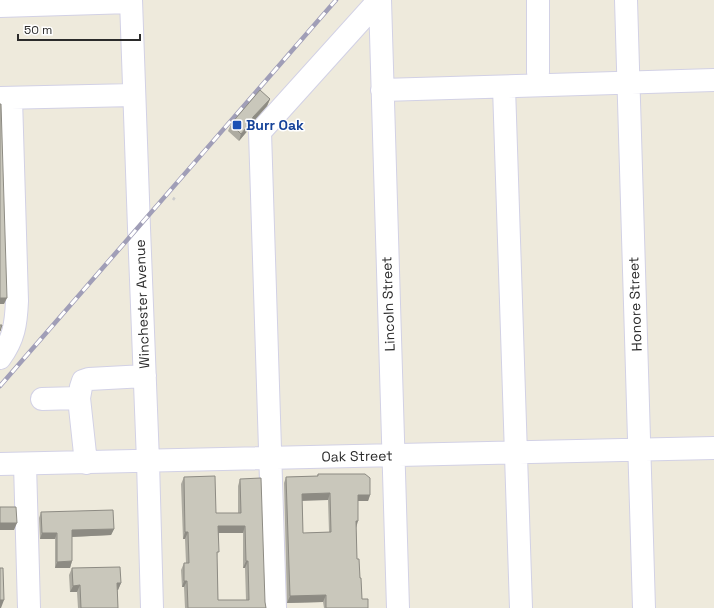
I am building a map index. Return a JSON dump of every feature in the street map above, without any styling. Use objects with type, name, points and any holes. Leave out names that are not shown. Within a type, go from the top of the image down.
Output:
[{"type":"street","name":"Lincoln Street","points":[[380,0],[398,608]]},
{"type":"street","points":[[274,608],[260,132],[380,0]]},
{"type":"street","points":[[538,0],[538,72]]},
{"type":"street","name":"Honore Street","points":[[626,0],[644,608]]},
{"type":"street","points":[[0,6],[131,1]]},
{"type":"street","name":"Winchester Avenue","points":[[131,1],[152,608]]},
{"type":"street","points":[[382,90],[714,80]]},
{"type":"street","points":[[504,87],[521,608]]},
{"type":"street","points":[[0,358],[13,333],[17,301],[5,98],[134,95]]},
{"type":"street","points":[[86,462],[79,398],[83,381],[89,379],[145,376]]},
{"type":"street","points":[[42,399],[79,398]]},
{"type":"street","name":"Oak Street","points":[[0,464],[714,448]]},
{"type":"street","points":[[25,464],[29,608]]},
{"type":"building","points":[[260,90],[270,99],[253,117],[251,122],[241,134],[231,124]]},
{"type":"building","points":[[1,104],[7,298],[0,298]]},
{"type":"building","points":[[318,474],[365,474],[370,478],[370,495],[358,495],[358,521],[356,521],[357,559],[359,559],[362,599],[368,599],[368,608],[326,608],[326,595],[290,596],[286,477],[318,476]],"holes":[[[330,493],[331,532],[303,533],[302,494]]]},
{"type":"building","points":[[215,476],[216,513],[241,513],[240,479],[261,478],[266,608],[188,608],[187,581],[184,581],[184,563],[189,563],[188,532],[185,532],[184,477]],"holes":[[[218,526],[245,526],[249,600],[218,600]]]},
{"type":"building","points":[[0,507],[16,507],[17,523],[0,523]]},
{"type":"building","points":[[113,510],[114,529],[72,530],[72,561],[57,562],[57,533],[42,533],[41,512]]},
{"type":"building","points":[[120,567],[121,583],[117,583],[118,608],[81,608],[80,585],[73,586],[72,568]]},
{"type":"building","points":[[0,568],[3,568],[4,600],[0,600]]},
{"type":"railway","points":[[0,386],[336,0]]},
{"type":"place","name":"Burr Oak","points":[[237,125]]}]
